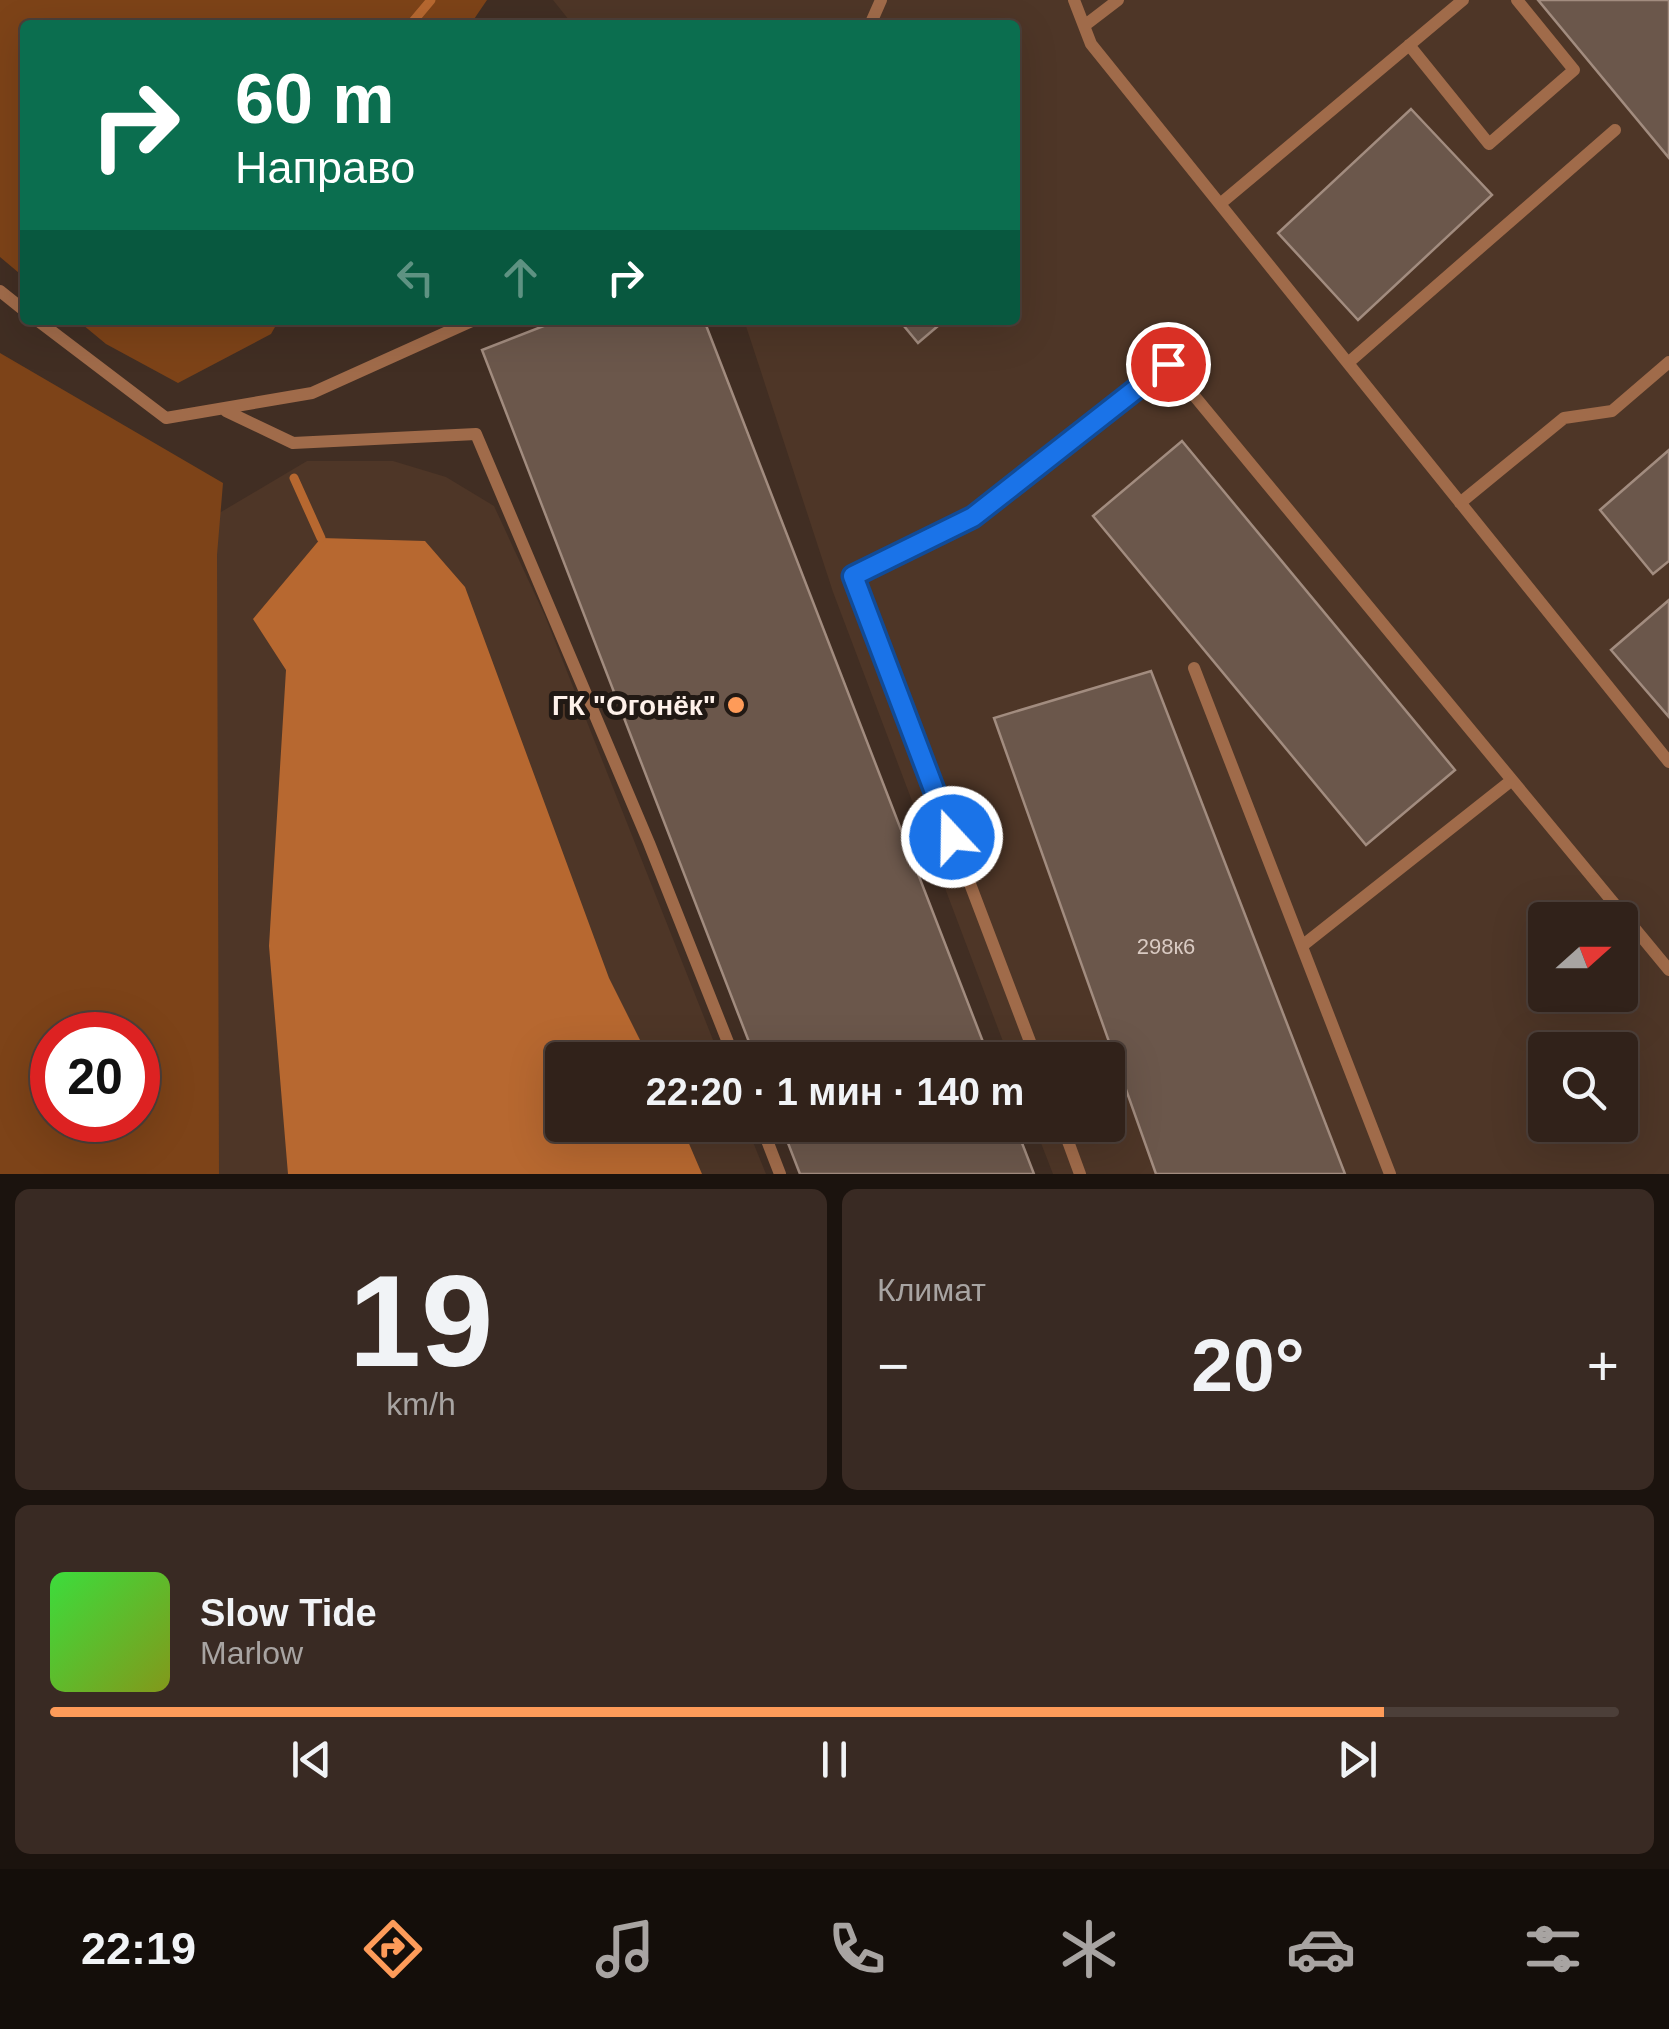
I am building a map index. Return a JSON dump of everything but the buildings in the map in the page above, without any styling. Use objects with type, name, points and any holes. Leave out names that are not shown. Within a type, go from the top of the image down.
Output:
[{"type":"lane","points":[[1074,0],[1091,44],[1669,762]]},
{"type":"lane","points":[[1084,26],[1118,0]]},
{"type":"lane","points":[[1220,204],[1463,0]]},
{"type":"lane","points":[[1409,45],[1488,144],[1574,70],[1517,0]]},
{"type":"lane","points":[[1348,363],[1615,130]]},
{"type":"lane","points":[[45,325],[166,418],[312,392],[463,325]]},
{"type":"lane","points":[[1460,502],[1564,418],[1612,411],[1669,362]]},
{"type":"lane","points":[[1030,1042],[853,576],[973,517],[1168,364],[1669,970]]},
{"type":"lane","points":[[226,410],[293,443],[476,434],[649,843],[728,1042]]},
{"type":"lane","points":[[1194,668],[1390,1174]]},
{"type":"lane","points":[[1302,946],[1512,780]]},
{"type":"lane","points":[[767,1142],[780,1174]]},
{"type":"lane","points":[[1068,1142],[1080,1174]]},
{"type":"shaded area","points":[[0,0],[487,0],[473,20],[20,20],[20,274],[0,257]]},
{"type":"shaded area","points":[[553,0],[1669,0],[1669,1174],[1053,1174],[1041,1142],[1125,1142],[1125,1042],[1003,1042],[833,592],[746,325],[1020,325],[1020,20],[569,20]]},
{"type":"shaded area","points":[[83,325],[276,325],[271,334],[178,383],[106,344]]},
{"type":"shaded area","points":[[0,353],[223,483],[217,555],[219,1174],[0,1174]]},
{"type":"shaded area","points":[[307,461],[393,461],[446,477],[494,506],[545,616],[714,1042],[545,1042],[545,1142],[753,1142],[766,1174],[0,1174],[0,643]]},
{"type":"shaded area","points":[[321,538],[425,541],[465,587],[609,978],[641,1042],[545,1042],[545,1142],[688,1142],[702,1174],[288,1174],[269,946],[286,670],[253,619]]},
{"type":"waterway","points":[[414,20],[431,0]]},
{"type":"waterway","points":[[294,478],[321,538]]},
{"type":"place","name":"ГК \"Огонёк\"","points":[[736,705]]},
{"type":"route","points":[[952,837],[853,576],[973,517],[1168,364]]}]
